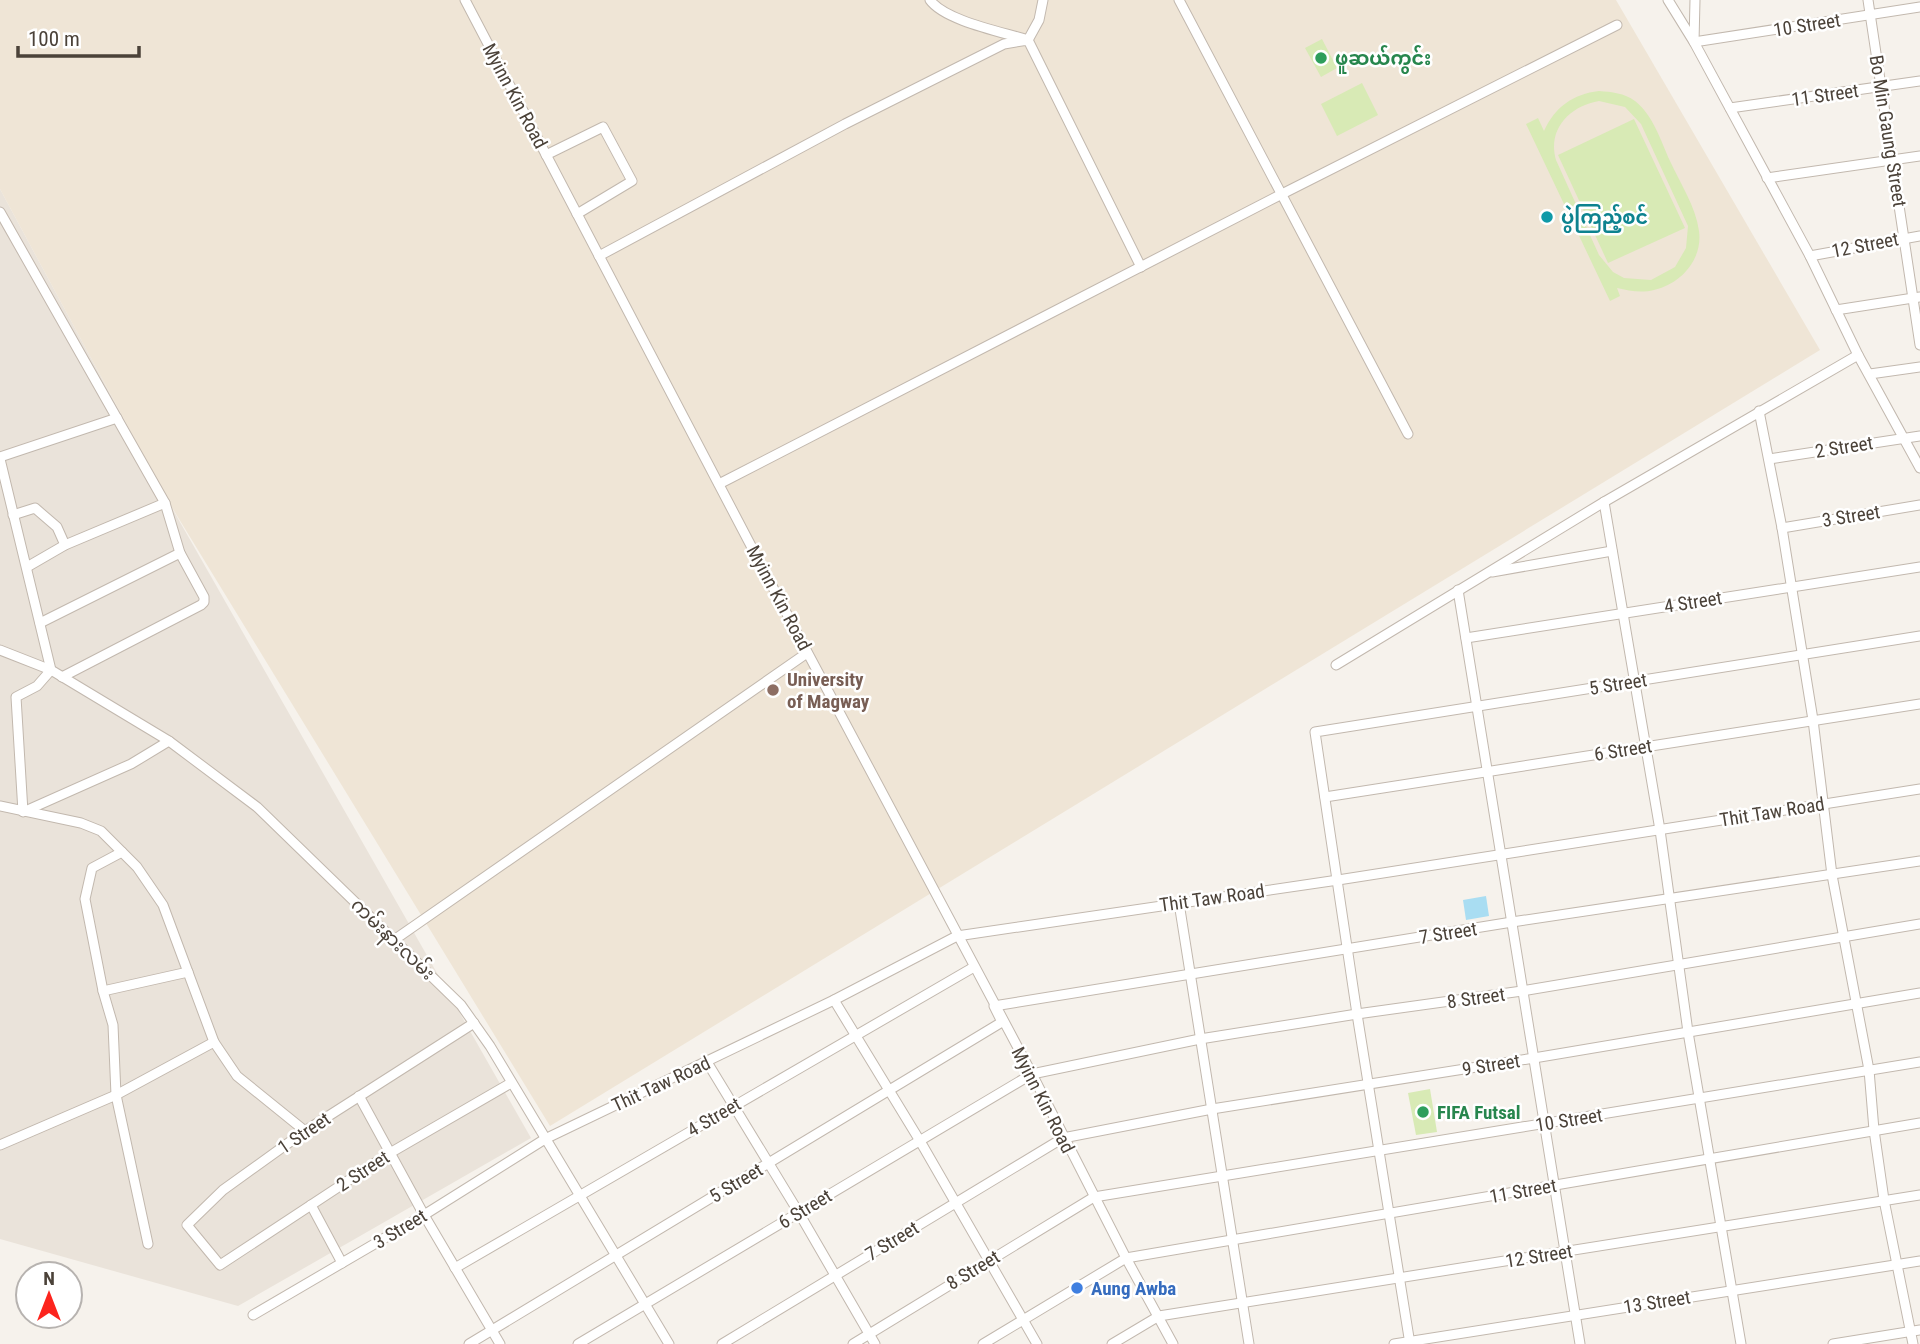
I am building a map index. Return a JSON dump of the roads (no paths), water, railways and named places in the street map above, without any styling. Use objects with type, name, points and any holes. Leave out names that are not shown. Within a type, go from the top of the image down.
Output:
[{"type":"street","name":"Myinn Kin Road","points":[[465,0],[1173,1344]]},
{"type":"street","points":[[930,0],[936,8],[961,19],[1028,40],[1141,267]]},
{"type":"street","points":[[1028,40],[1039,20],[1043,0]]},
{"type":"street","points":[[1179,0],[1408,435]]},
{"type":"street","points":[[1668,0],[1810,256],[1858,355],[1920,468]]},
{"type":"street","points":[[1693,42],[1695,0]]},
{"type":"street","name":"Bo Min Gaung Street","points":[[1868,0],[1904,238],[1916,297],[1920,345]]},
{"type":"street","name":"10 Street","points":[[1693,42],[1920,7]]},
{"type":"street","points":[[719,484],[1617,25]]},
{"type":"street","points":[[599,256],[845,124],[991,50],[1004,44],[1028,40]]},
{"type":"street","name":"11 Street","points":[[1730,108],[1920,81]]},
{"type":"street","points":[[546,155],[603,127],[632,181],[577,214]]},
{"type":"street","points":[[1767,178],[1920,156]]},
{"type":"street","points":[[0,212],[165,503],[180,553],[204,597],[204,602],[62,677]]},
{"type":"street","name":"12 Street","points":[[1810,256],[1920,236]]},
{"type":"street","points":[[1836,310],[1916,297]]},
{"type":"street","points":[[1336,665],[1604,502],[1858,355]]},
{"type":"street","points":[[1870,374],[1920,368]]},
{"type":"street","points":[[1759,411],[1782,528],[1813,720],[1832,875],[1869,1070],[1884,1200],[1916,1331],[1913,1344]]},
{"type":"street","points":[[23,812],[16,697],[37,686],[51,670],[0,458],[117,418]]},
{"type":"street","name":"2 Street","points":[[1769,459],[1920,436]]},
{"type":"street","points":[[1604,502],[1660,830],[1688,1032],[1741,1344]]},
{"type":"street","points":[[27,567],[65,545],[165,503]]},
{"type":"street","name":"3 Street","points":[[1782,528],[1920,505]]},
{"type":"street","points":[[13,515],[35,508],[57,527],[65,545]]},
{"type":"street","points":[[1486,573],[1612,551]]},
{"type":"street","points":[[40,623],[180,553]]},
{"type":"street","name":"4 Street","points":[[1466,638],[1920,567]]},
{"type":"street","points":[[1458,590],[1580,1344]]},
{"type":"street","name":"5 Street","points":[[1325,797],[1315,732],[1920,636]]},
{"type":"street","name":"ကမ်းနားလမ်း","points":[[0,650],[51,670],[169,741],[257,807],[461,1005],[512,1083],[669,1344]]},
{"type":"street","points":[[394,940],[807,653]]},
{"type":"street","name":"6 Street","points":[[1325,797],[1920,704]]},
{"type":"street","points":[[23,812],[131,764],[169,741]]},
{"type":"street","name":"Thit Taw Road","points":[[545,1139],[834,1000],[957,936],[1338,880],[1920,789]]},
{"type":"street","points":[[1325,797],[1410,1343]]},
{"type":"street","points":[[0,806],[81,823],[101,831],[137,867],[163,905],[214,1042],[237,1076],[305,1131]]},
{"type":"street","points":[[122,852],[92,869],[85,899],[103,991],[113,1025],[116,1095],[148,1244]]},
{"type":"street","name":"7 Street","points":[[994,1006],[1512,922],[1920,861]]},
{"type":"street","points":[[1179,903],[1249,1344]]},
{"type":"street","name":"8 Street","points":[[1032,1074],[1200,1040],[1522,991],[1920,924]]},
{"type":"street","name":"4 Street","points":[[455,1268],[974,967]]},
{"type":"street","points":[[103,991],[188,972]]},
{"type":"street","name":"9 Street","points":[[1063,1138],[1212,1109],[1534,1059],[1920,993]]},
{"type":"street","points":[[834,1000],[920,1141],[1037,1344]]},
{"type":"street","name":"5 Street","points":[[469,1344],[1002,1022]]},
{"type":"street","name":"1 Street","points":[[220,1265],[187,1225],[223,1190],[305,1131],[474,1024]]},
{"type":"street","points":[[0,1145],[116,1095],[214,1042]]},
{"type":"street","points":[[707,1062],[875,1344]]},
{"type":"street","name":"10 Street","points":[[1094,1197],[1920,1062]]},
{"type":"street","name":"6 Street","points":[[578,1344],[1032,1074]]},
{"type":"street","name":"2 Street","points":[[220,1265],[390,1153],[512,1083]]},
{"type":"street","points":[[359,1096],[424,1215],[500,1344]]},
{"type":"street","name":"11 Street","points":[[1126,1258],[1920,1123]]},
{"type":"street","name":"7 Street","points":[[722,1344],[1063,1138]]},
{"type":"street","name":"3 Street","points":[[253,1315],[424,1215],[545,1139]]},
{"type":"street","name":"12 Street","points":[[1158,1316],[1920,1195]]},
{"type":"street","name":"8 Street","points":[[853,1344],[1094,1197]]},
{"type":"street","points":[[311,1205],[342,1263]]},
{"type":"street","points":[[982,1344],[1126,1258]]},
{"type":"street","name":"13 Street","points":[[1394,1344],[1920,1261]]},
{"type":"street","points":[[1112,1344],[1158,1316]]},
{"type":"street","points":[[1833,1344],[1916,1331]]},
{"type":"water","points":[[1486,896],[1489,916],[1466,920],[1463,900]]},
{"type":"place","name":"ဖူဆယ်ကွင်း","points":[[1321,58]]},
{"type":"place","name":"ပွဲကြည့်စင်","points":[[1547,217]]},
{"type":"place","name":"University of Magway","points":[[773,690]]},
{"type":"place","name":"FIFA Futsal","points":[[1423,1112]]},
{"type":"place","name":"Aung Awba","points":[[1077,1288]]}]
